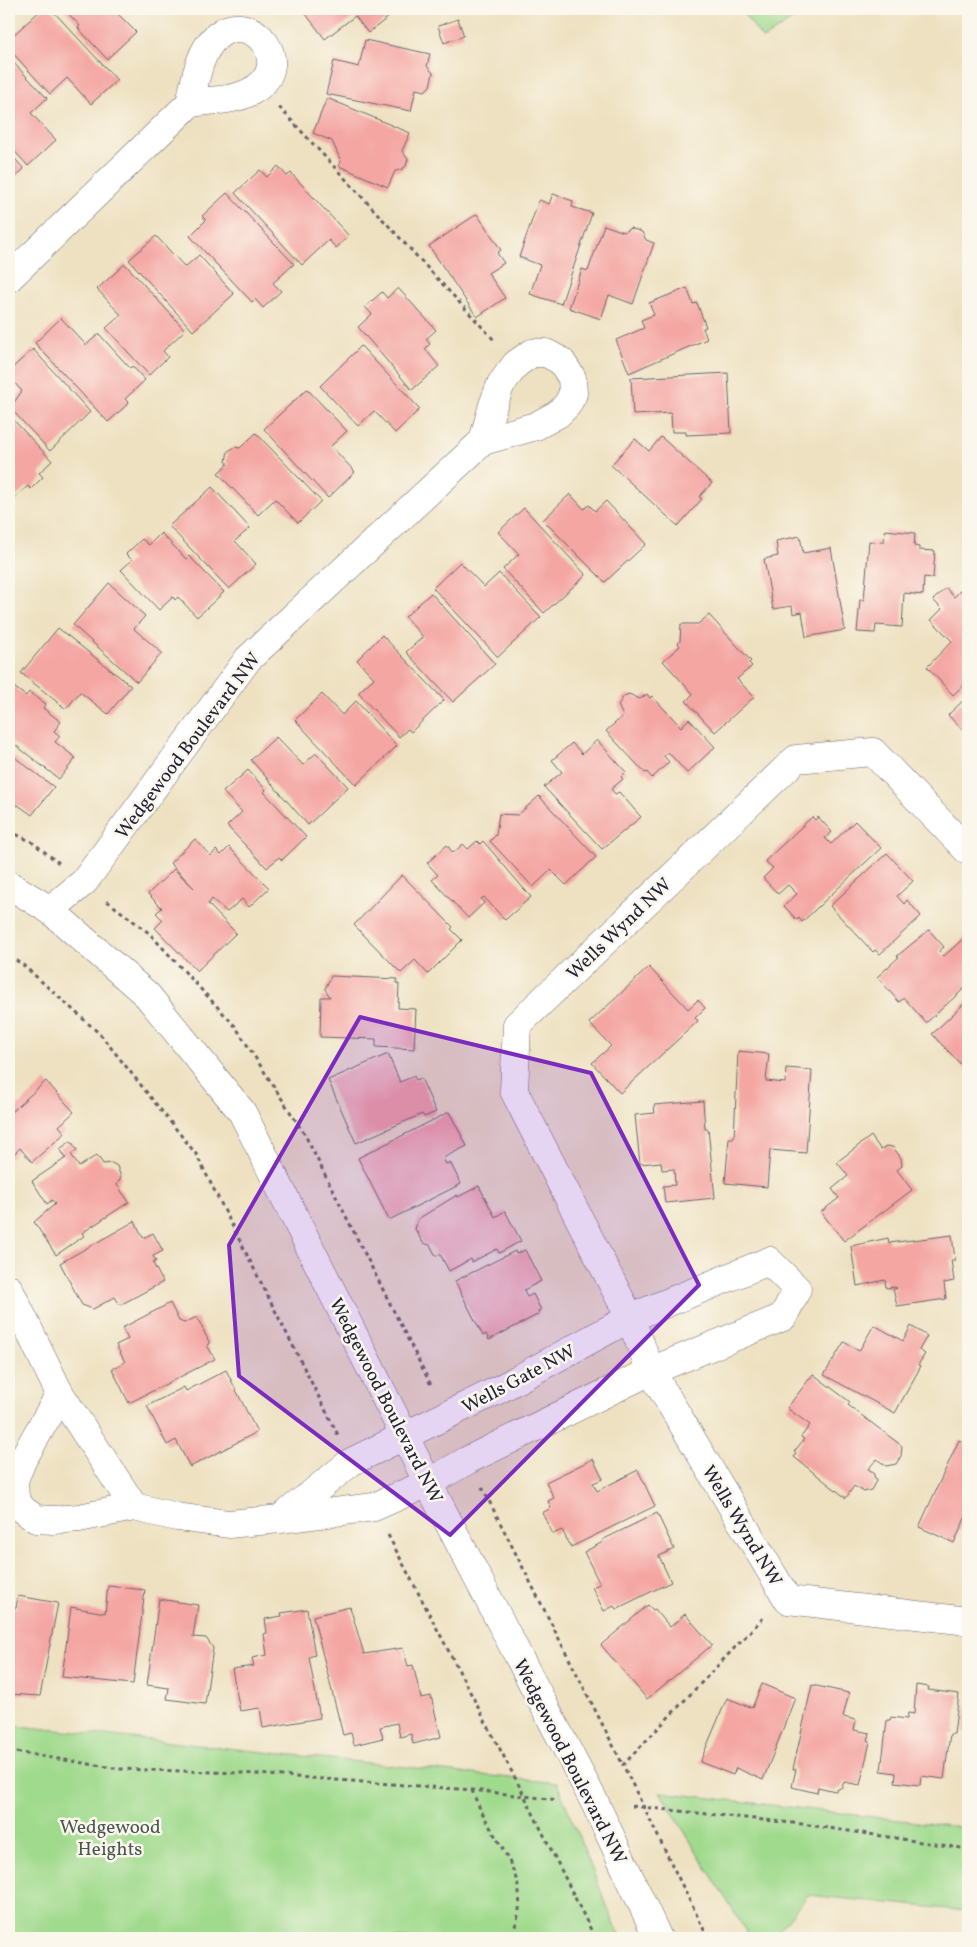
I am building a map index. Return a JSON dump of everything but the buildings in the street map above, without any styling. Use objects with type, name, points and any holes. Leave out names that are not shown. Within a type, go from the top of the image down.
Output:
[{"type":"street","points":[[9,278],[190,103],[198,70],[216,36],[228,29],[243,28],[257,34],[269,48],[273,62],[270,72],[260,86],[239,96],[190,103]]},
{"type":"street","name":"Wedgewood Boulevard NW","points":[[50,910],[84,882],[248,659],[483,441],[536,426],[558,414],[567,405],[573,394],[572,378],[561,361],[546,353],[532,353],[516,364],[501,384],[483,441]]},
{"type":"street","name":"Wells Wynd NW","points":[[968,850],[873,752],[796,759],[517,1025],[514,1091],[630,1318],[651,1371],[788,1600],[968,1621]]},
{"type":"street","name":"Wedgewood Boulevard NW","points":[[9,885],[50,910],[147,995],[242,1112],[428,1483],[595,1803],[658,1938]]},
{"type":"street","points":[[60,1394],[22,1459],[14,1480],[15,1499],[23,1510],[36,1519],[53,1520],[134,1507],[177,1517],[229,1524],[374,1507],[428,1483],[468,1460],[651,1371],[783,1317],[797,1289],[769,1261],[630,1318]]},
{"type":"street","points":[[9,1289],[60,1394],[134,1507]]},
{"type":"street","name":"Wells Gate NW","points":[[280,1519],[351,1462],[496,1391],[630,1318]]},
{"type":"path","points":[[260,86],[516,364]]},
{"type":"path","points":[[9,956],[22,964],[100,1034],[196,1154],[351,1462]]},
{"type":"path","points":[[374,1507],[525,1797],[595,1938]]},
{"type":"path","points":[[708,1938],[646,1808],[623,1765],[758,1621],[788,1600]]},
{"type":"path","points":[[9,1751],[120,1769],[242,1773],[472,1790],[525,1797],[802,1824],[968,1848]]},
{"type":"path","points":[[472,1790],[479,1810],[511,1862],[517,1878],[521,1904],[518,1923],[510,1938]]},
{"type":"highlighted area","points":[[360,1017],[591,1073],[699,1285],[450,1535],[239,1376],[229,1245]]},
{"type":"green space","points":[[740,9],[809,9],[763,39]]},
{"type":"green space","name":"Wedgewood Heights","points":[[9,1725],[557,1783],[620,1938],[9,1938]]},
{"type":"green space","points":[[660,1792],[968,1828],[968,1911],[808,1895],[773,1938],[750,1938]]}]
